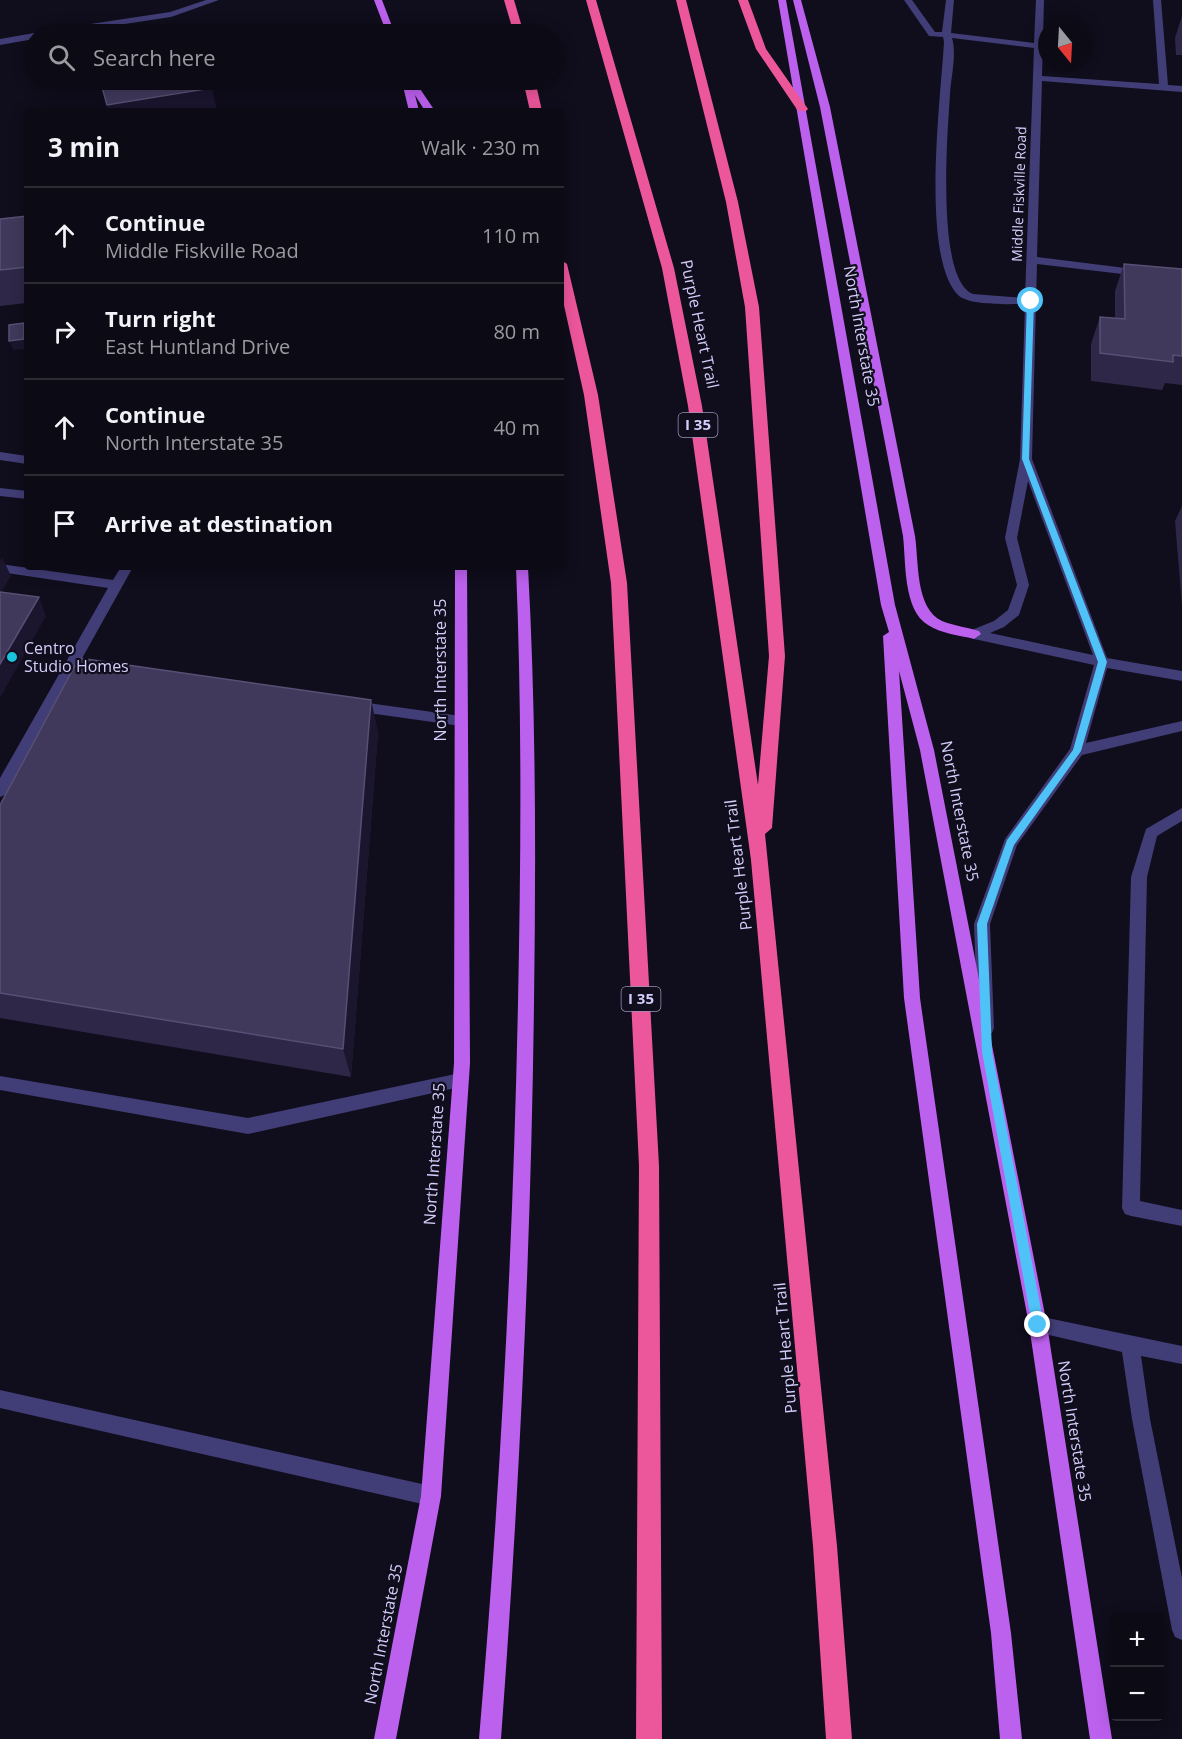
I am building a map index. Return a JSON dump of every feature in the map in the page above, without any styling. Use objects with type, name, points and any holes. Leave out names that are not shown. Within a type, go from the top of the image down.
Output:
[{"type":"highway","points":[[509,0],[516,24]]},
{"type":"highway","name":"Purple Heart Trail","points":[[591,0],[668,268],[688,371],[760,860],[825,1546],[839,1739]]},
{"type":"highway","points":[[673,0],[686,25]]},
{"type":"highway","points":[[681,0],[732,202],[752,307],[760,393],[765,514],[777,656],[760,860]]},
{"type":"highway","points":[[743,0],[761,50],[802,109]]},
{"type":"highway","points":[[532,90],[535,108]]},
{"type":"highway","name":"I 35","points":[[564,277],[591,395],[619,583],[649,1166],[649,1739]]},
{"type":"main road","points":[[378,0],[387,24]]},
{"type":"main road","name":"North Interstate 35","points":[[782,0],[888,605],[927,750],[1038,1325],[1101,1739]]},
{"type":"main road","points":[[797,0],[825,107],[909,536],[919,604],[925,616],[941,626],[974,634]]},
{"type":"main road","points":[[410,90],[413,108]]},
{"type":"main road","points":[[415,90],[428,108]]},
{"type":"main road","name":"North Interstate 35","points":[[385,1739],[431,1496],[460,1080],[461,570]]},
{"type":"main road","points":[[490,1739],[506,1547],[525,1115],[528,735],[522,570]]},
{"type":"main road","points":[[888,605],[912,998],[1000,1633],[1011,1739]]},
{"type":"street","points":[[108,24],[171,14],[215,0]]},
{"type":"street","points":[[908,0],[932,34],[1038,46]]},
{"type":"street","points":[[950,0],[946,35],[949,42],[940,204],[949,272],[962,293],[972,297],[1031,301]]},
{"type":"street","name":"Middle Fiskville Road","points":[[1039,18],[1040,0]]},
{"type":"street","points":[[1157,0],[1164,88]]},
{"type":"street","points":[[0,42],[24,38]]},
{"type":"street","name":"Middle Fiskville Road","points":[[1038,46],[1026,459],[1102,662]]},
{"type":"street","points":[[1037,78],[1182,89]]},
{"type":"street","points":[[1032,260],[1182,278]]},
{"type":"street","points":[[0,456],[24,460]]},
{"type":"street","points":[[974,634],[999,624],[1014,612],[1023,585],[1011,538],[1026,459]]},
{"type":"street","points":[[0,492],[24,495]]},
{"type":"street","points":[[0,568],[116,585]]},
{"type":"street","points":[[0,791],[125,570]]},
{"type":"street","points":[[974,634],[1102,662],[1182,676]]},
{"type":"street","points":[[987,1052],[982,924],[1010,843],[1077,751],[1102,662]]},
{"type":"street","points":[[71,666],[106,671]]},
{"type":"street","points":[[339,704],[461,721]]},
{"type":"street","points":[[1077,751],[1182,726]]},
{"type":"street","points":[[1182,814],[1151,833],[1139,877],[1131,1208],[1182,1218]]},
{"type":"street","points":[[0,1083],[248,1126],[460,1080]]},
{"type":"street","points":[[1038,1325],[1182,1355]]},
{"type":"street","points":[[1130,1345],[1141,1419],[1182,1630]]},
{"type":"street","points":[[0,1399],[431,1496]]},
{"type":"building","points":[[103,90],[200,90],[107,105]]},
{"type":"building","points":[[24,216],[24,267],[0,270],[0,219]]},
{"type":"building","points":[[1124,264],[1182,269],[1182,356],[1173,355],[1173,362],[1100,353],[1100,317],[1125,319]]},
{"type":"building","points":[[24,323],[24,339],[9,341],[9,325]]},
{"type":"building","points":[[0,592],[39,597],[0,664]]},
{"type":"building","points":[[79,658],[371,700],[343,1049],[0,993],[0,805]]},
{"type":"place","name":"Centro Studio Homes","points":[[12,657]]},
{"type":"route","points":[[1031,301],[1026,459],[1102,662],[1077,751],[1010,843],[982,924],[987,1052],[1038,1325]]}]
